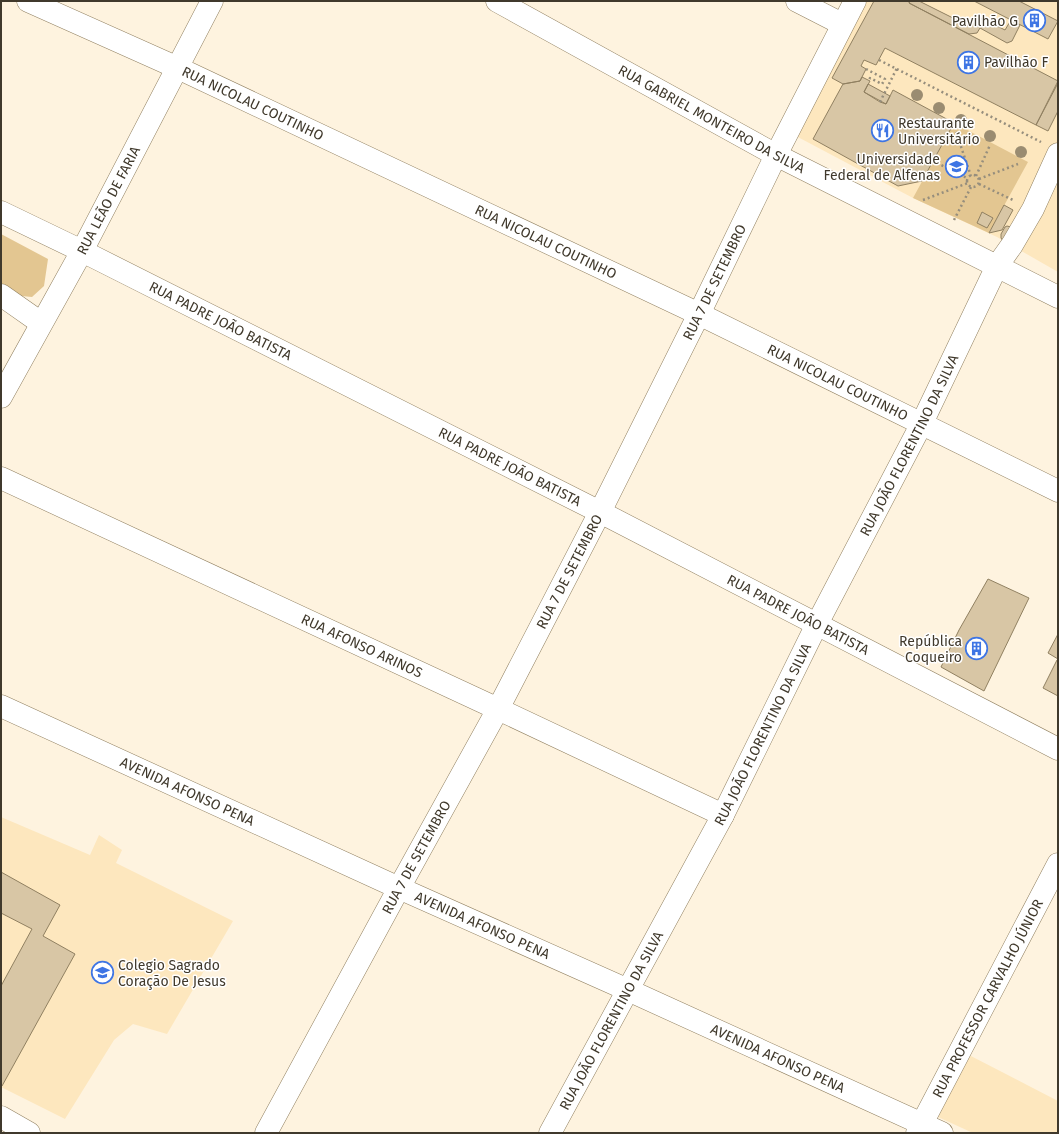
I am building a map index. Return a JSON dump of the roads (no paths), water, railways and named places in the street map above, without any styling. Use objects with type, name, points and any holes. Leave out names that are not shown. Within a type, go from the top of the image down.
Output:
[{"type":"street","name":"RUA NICOLAU COUTINHO","points":[[28,1],[178,68],[699,314],[922,423],[1058,492]]},
{"type":"street","name":"RUA LEÃO DE FARIA","points":[[1,397],[82,251],[212,1]]},
{"type":"street","name":"RUA GABRIEL MONTEIRO DA SILVA","points":[[497,1],[776,155],[1058,297]]},
{"type":"street","points":[[797,1],[842,24]]},
{"type":"street","name":"RUA 7 DE SETEMBRO","points":[[266,1133],[498,709],[600,512],[699,314],[776,155],[855,1]]},
{"type":"street","name":"RUA JOÃO FLORENTINO DA SILVA","points":[[550,1133],[723,815],[818,624],[922,423],[997,266],[1033,209],[1051,148]]},
{"type":"street","name":"RUA PADRE JOÃO BATISTA","points":[[1,212],[82,251],[600,512],[1058,749]]},
{"type":"street","points":[[1,295],[42,323]]},
{"type":"street","name":"RUA AFONSO ARINOS","points":[[1,478],[723,815]]},
{"type":"street","name":"AVENIDA AFONSO PENA","points":[[1,706],[399,888],[628,990],[919,1129],[942,1133]]},
{"type":"street","name":"RUA PROFESSOR CARVALHO JÚNIOR","points":[[919,1129],[1058,864]]},
{"type":"street","points":[[1,1117],[29,1133]]},
{"type":"place","name":"Pavilhão G","points":[[1034,21]]},
{"type":"place","name":"Pavilhão F","points":[[968,62]]},
{"type":"place","name":"Restaurante Universitário","points":[[883,131]]},
{"type":"place","name":"Universidade Federal de Alfenas","points":[[956,167]]},
{"type":"place","name":"República Coqueiro","points":[[977,649]]},
{"type":"place","name":"Colegio Sagrado Coração De Jesus","points":[[102,973]]}]
